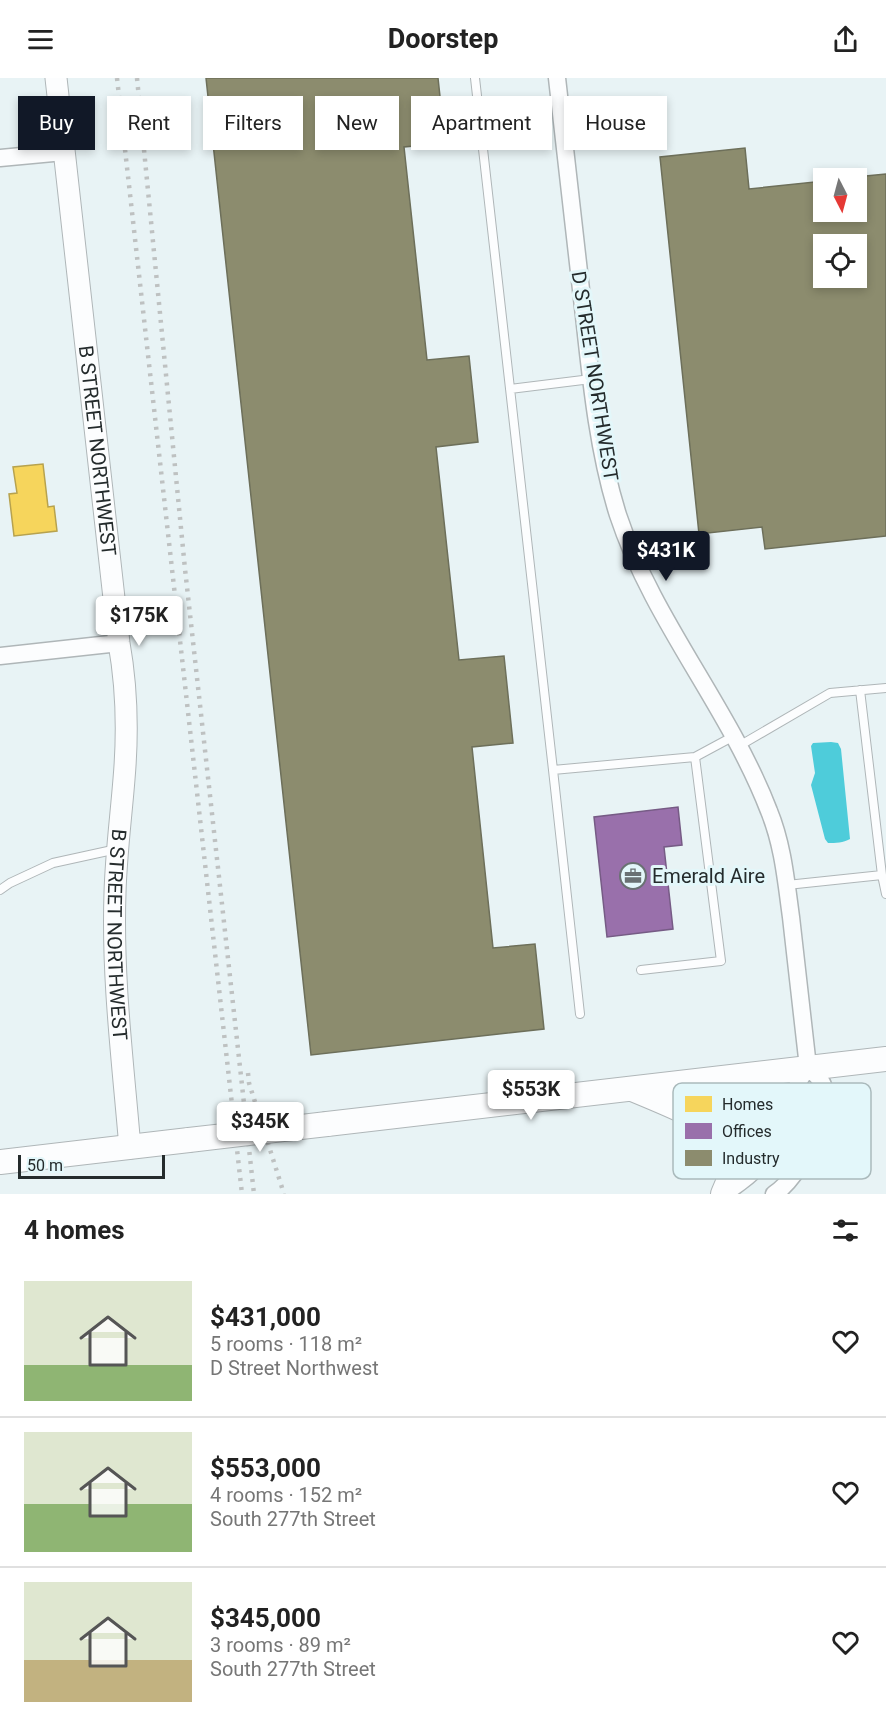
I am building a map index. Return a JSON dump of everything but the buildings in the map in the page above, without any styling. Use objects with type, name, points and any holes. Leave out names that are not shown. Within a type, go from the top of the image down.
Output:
[{"type":"main road","points":[[0,1162],[886,1059]]},
{"type":"main road","points":[[629,1088],[673,1106]]},
{"type":"main road","points":[[722,1194],[730,1179]]},
{"type":"street","name":"B STREET NORTHWEST","points":[[56,78],[124,671],[126,711],[124,778],[117,849],[114,945],[130,1148]]},
{"type":"street","name":"D STREET NORTHWEST","points":[[557,78],[591,379],[603,451],[618,514],[637,564],[662,612],[737,741],[771,814],[779,841],[787,885],[808,1067]]},
{"type":"street","points":[[0,158],[64,152]]},
{"type":"street","points":[[0,656],[119,643]]},
{"type":"street","points":[[799,1083],[808,1067],[823,1083]]},
{"type":"street","points":[[722,1194],[744,1179]]},
{"type":"street","points":[[774,1194],[790,1179]]},
{"type":"lane","points":[[476,78],[580,1014]]},
{"type":"lane","points":[[510,389],[591,379]]},
{"type":"lane","points":[[553,771],[695,757],[737,741],[830,693],[886,688]]},
{"type":"lane","points":[[860,690],[886,894]]},
{"type":"lane","points":[[641,970],[721,961],[695,757]]},
{"type":"lane","points":[[0,890],[53,862],[117,849]]},
{"type":"lane","points":[[787,885],[882,875]]},
{"type":"water","points":[[813,743],[838,743],[841,749],[850,839],[828,843],[811,785],[815,773],[811,746]]},
{"type":"railway","points":[[117,78],[242,1194]]},
{"type":"railway","points":[[137,78],[185,569],[254,1194]]},
{"type":"railway","points":[[248,1073],[249,1083],[284,1194]]},
{"type":"place","name":"Emerald Aire","points":[[633,876]]}]
